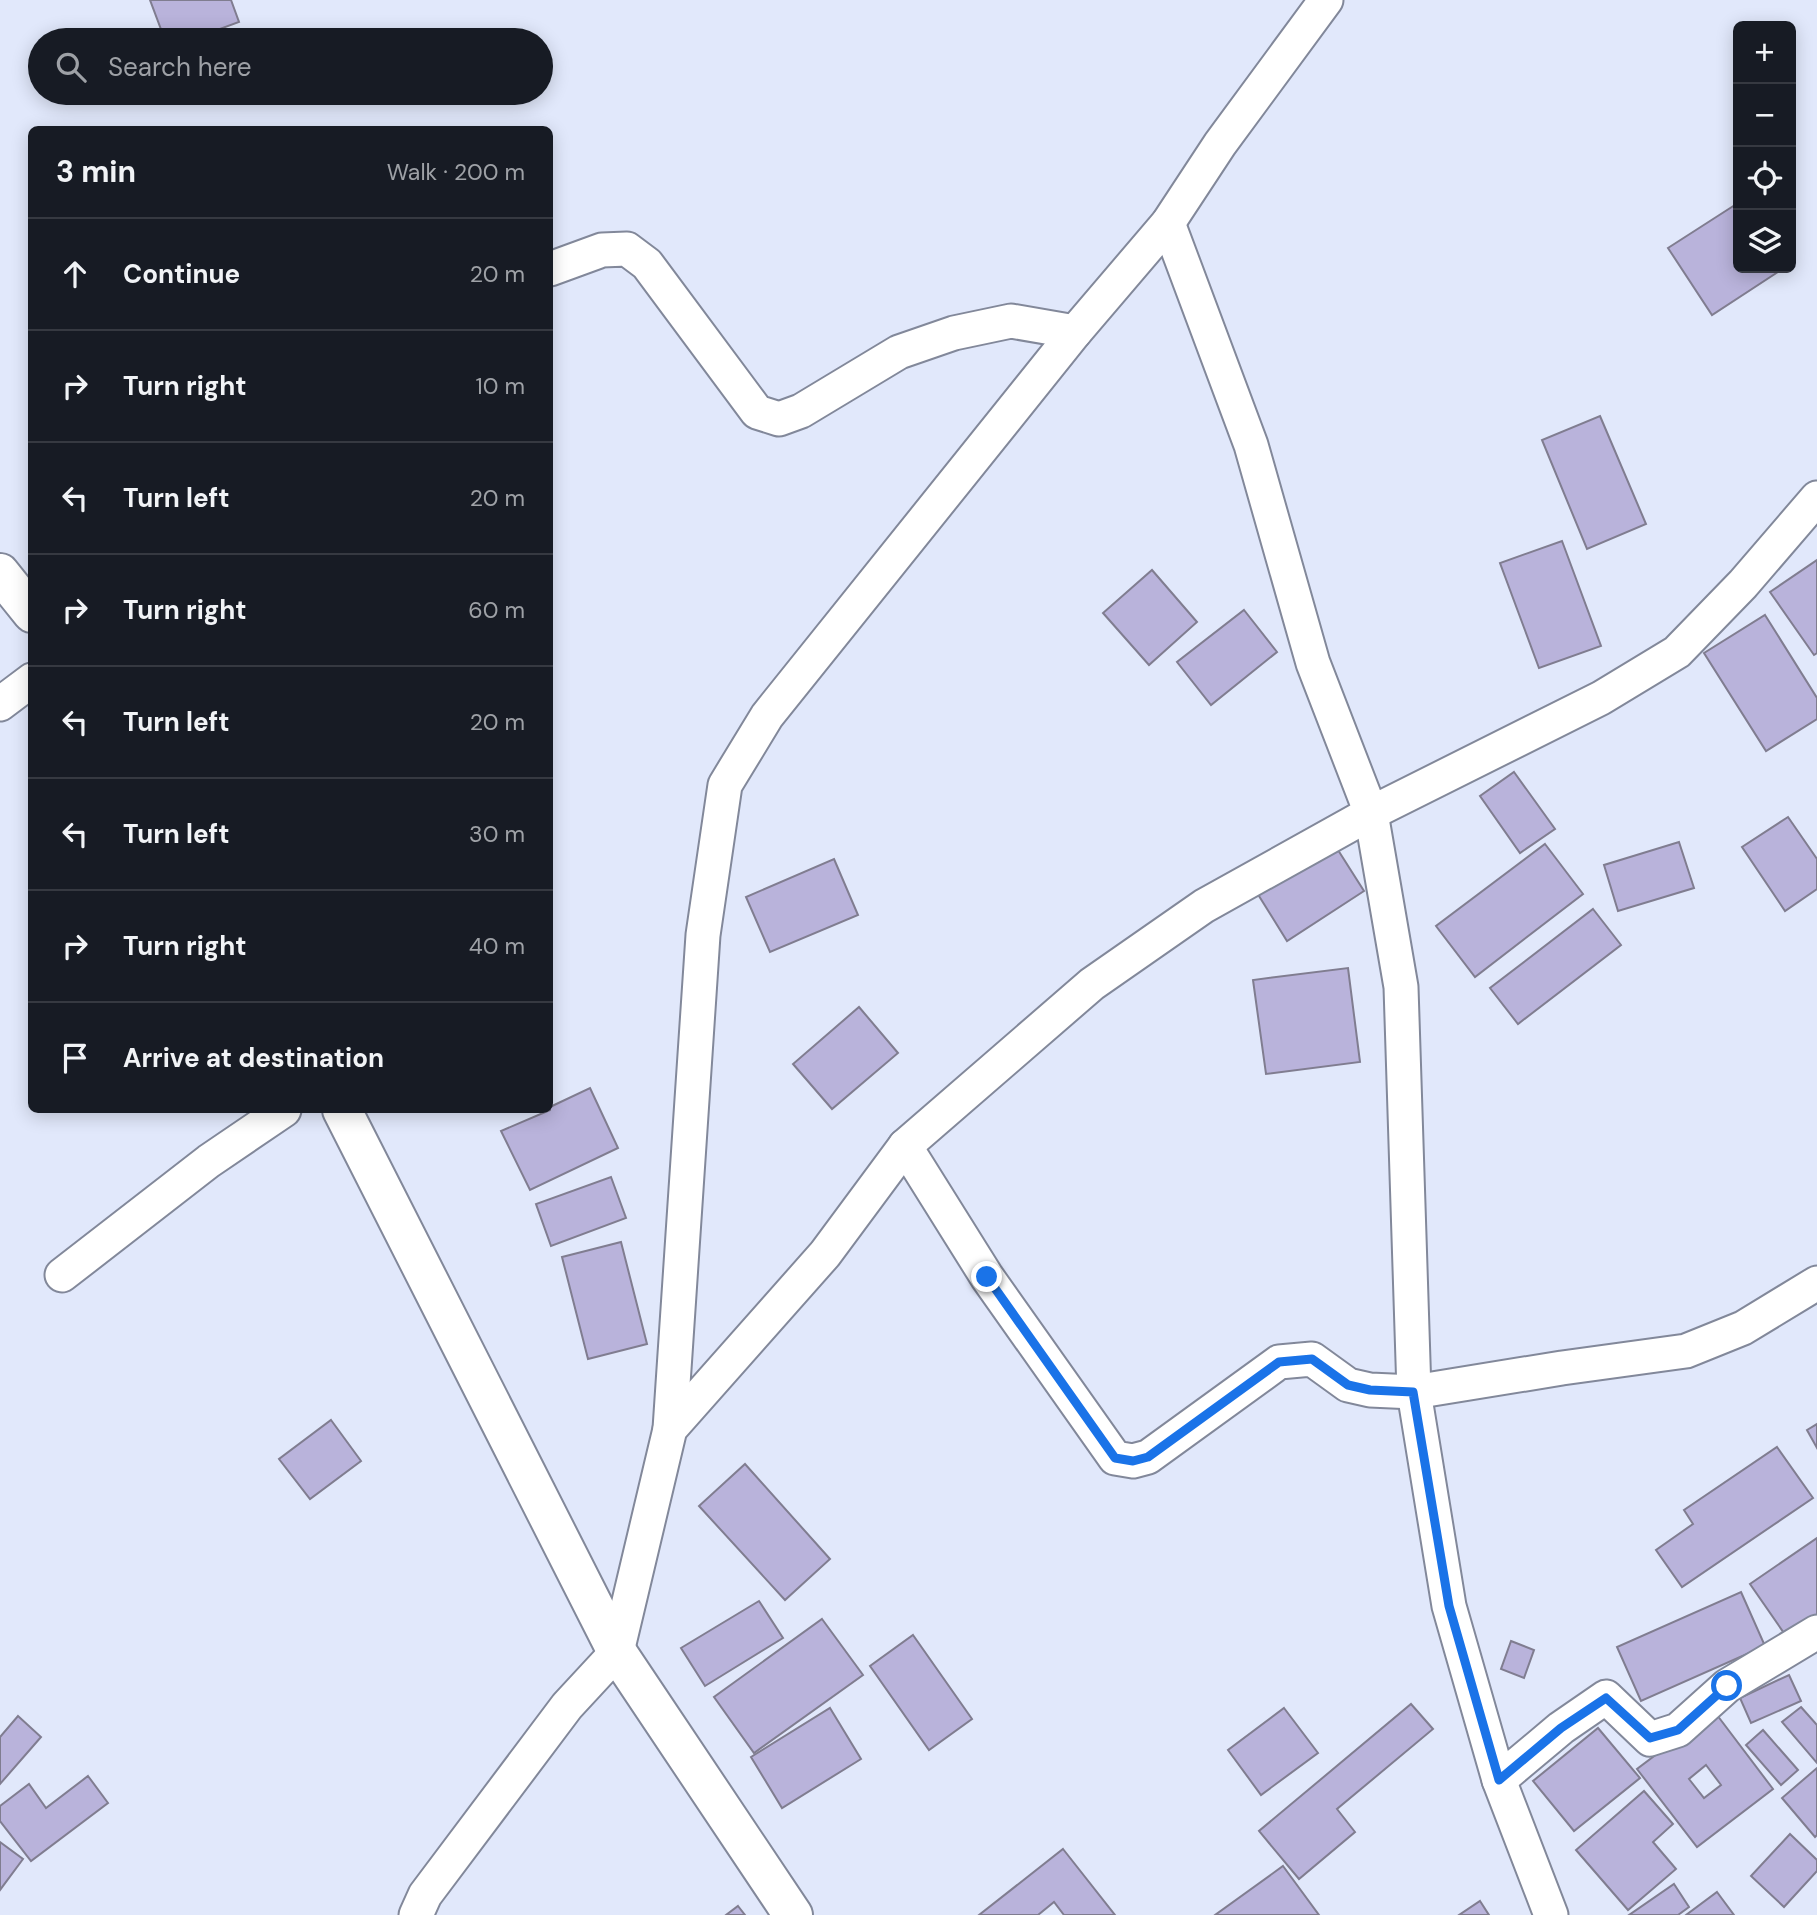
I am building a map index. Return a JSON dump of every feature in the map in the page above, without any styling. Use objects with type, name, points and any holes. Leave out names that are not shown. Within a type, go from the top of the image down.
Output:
[{"type":"street","points":[[416,1915],[425,1895],[567,1706],[617,1652],[670,1429],[703,935],[725,785],[767,716],[1075,332],[1168,223],[1220,144],[1326,0]]},
{"type":"street","points":[[1168,223],[1251,444],[1312,663],[1371,813],[1401,987],[1413,1392],[1449,1606],[1499,1780],[1551,1915]]},
{"type":"street","points":[[553,268],[602,250],[627,249],[647,264],[757,412],[779,419],[801,411],[899,352],[954,333],[1011,321],[1075,332]]},
{"type":"street","points":[[670,1429],[825,1254],[905,1146],[1092,984],[1204,906],[1371,813],[1601,698],[1676,652],[1743,584],[1817,498]]},
{"type":"street","points":[[0,573],[28,608]]},
{"type":"street","points":[[0,704],[28,683]]},
{"type":"street","points":[[62,1275],[209,1160],[280,1113]]},
{"type":"street","points":[[344,1113],[617,1652],[793,1915]]},
{"type":"street","points":[[905,1146],[987,1277],[1115,1458],[1133,1461],[1148,1457],[1279,1362],[1312,1359],[1348,1385],[1370,1390],[1413,1392],[1562,1368],[1686,1352],[1743,1328],[1817,1283]]},
{"type":"street","points":[[1499,1780],[1561,1728],[1606,1698],[1650,1738],[1678,1730],[1727,1686],[1817,1632]]},
{"type":"building","points":[[150,0],[231,0],[239,22],[223,28],[160,28]]},
{"type":"building","points":[[1733,206],[1733,273],[1776,273],[1712,315],[1668,248]]},
{"type":"building","points":[[1600,416],[1646,524],[1587,549],[1542,440]]},
{"type":"building","points":[[1562,541],[1601,646],[1539,668],[1500,563]]},
{"type":"building","points":[[1817,560],[1817,653],[1814,655],[1770,592]]},
{"type":"building","points":[[1152,570],[1197,622],[1149,665],[1103,613]]},
{"type":"building","points":[[1244,610],[1277,652],[1211,705],[1177,662]]},
{"type":"building","points":[[1765,615],[1817,698],[1817,719],[1766,751],[1704,653]]},
{"type":"building","points":[[1514,772],[1555,829],[1520,853],[1480,796]]},
{"type":"building","points":[[1788,817],[1817,859],[1817,889],[1785,911],[1742,847]]},
{"type":"building","points":[[1331,839],[1364,891],[1287,941],[1254,888]]},
{"type":"building","points":[[1679,842],[1694,888],[1618,911],[1604,865]]},
{"type":"building","points":[[1545,844],[1583,894],[1475,977],[1436,926]]},
{"type":"building","points":[[834,859],[858,915],[770,952],[746,897]]},
{"type":"building","points":[[1593,909],[1621,945],[1518,1024],[1490,988]]},
{"type":"building","points":[[1348,968],[1360,1062],[1266,1074],[1253,980]]},
{"type":"building","points":[[859,1007],[898,1053],[832,1109],[793,1064]]},
{"type":"building","points":[[590,1088],[618,1148],[530,1190],[501,1131],[543,1113],[553,1113],[553,1106]]},
{"type":"building","points":[[611,1177],[626,1218],[551,1246],[536,1204]]},
{"type":"building","points":[[621,1242],[647,1344],[588,1359],[562,1257]]},
{"type":"building","points":[[331,1420],[361,1461],[310,1499],[279,1459]]},
{"type":"building","points":[[1817,1424],[1817,1448],[1807,1430]]},
{"type":"building","points":[[1777,1447],[1813,1498],[1682,1587],[1656,1550],[1693,1524],[1684,1510]]},
{"type":"building","points":[[745,1464],[830,1559],[785,1600],[699,1506]]},
{"type":"building","points":[[1817,1538],[1817,1615],[1786,1636],[1750,1584]]},
{"type":"building","points":[[1741,1592],[1765,1646],[1641,1701],[1617,1647]]},
{"type":"building","points":[[759,1601],[783,1638],[705,1686],[681,1648]]},
{"type":"building","points":[[822,1619],[863,1675],[754,1753],[714,1697]]},
{"type":"building","points":[[913,1635],[972,1719],[929,1750],[870,1666]]},
{"type":"building","points":[[1511,1641],[1534,1650],[1524,1678],[1501,1669]]},
{"type":"building","points":[[1789,1675],[1801,1701],[1751,1723],[1740,1698]]},
{"type":"building","points":[[1411,1704],[1433,1729],[1337,1809],[1355,1832],[1299,1879],[1259,1831]]},
{"type":"building","points":[[1801,1707],[1817,1725],[1817,1763],[1782,1722]]},
{"type":"building","points":[[830,1708],[861,1759],[782,1808],[751,1757]]},
{"type":"building","points":[[1284,1708],[1318,1753],[1261,1795],[1228,1750]]},
{"type":"building","points":[[1714,1711],[1773,1789],[1697,1847],[1637,1769]],"holes":[[[1706,1765],[1721,1785],[1704,1798],[1689,1779]]]},
{"type":"building","points":[[18,1716],[41,1737],[0,1784],[0,1737]]},
{"type":"building","points":[[1598,1728],[1640,1778],[1574,1831],[1533,1781]]},
{"type":"building","points":[[1763,1730],[1798,1770],[1781,1785],[1746,1745]]},
{"type":"building","points":[[1817,1768],[1817,1835],[1815,1837],[1782,1798]]},
{"type":"building","points":[[88,1776],[108,1803],[31,1861],[0,1821],[0,1806],[29,1784],[46,1808]]},
{"type":"building","points":[[1644,1791],[1673,1824],[1653,1842],[1676,1869],[1628,1910],[1576,1850]]},
{"type":"building","points":[[1790,1834],[1817,1860],[1817,1871],[1784,1907],[1751,1876]]},
{"type":"building","points":[[0,1842],[23,1859],[0,1890]]},
{"type":"building","points":[[1063,1849],[1115,1915],[1064,1915],[1054,1902],[1038,1915],[979,1915]]},
{"type":"building","points":[[1283,1866],[1319,1915],[1215,1915]]},
{"type":"building","points":[[1674,1884],[1689,1907],[1678,1915],[1629,1915]]},
{"type":"building","points":[[1717,1892],[1734,1915],[1686,1915]]},
{"type":"building","points":[[1480,1901],[1489,1915],[1459,1915]]},
{"type":"building","points":[[738,1906],[745,1915],[726,1915]]},
{"type":"route","points":[[987,1277],[1115,1458],[1133,1461],[1148,1457],[1279,1362],[1312,1359],[1348,1385],[1370,1390],[1413,1392],[1449,1606],[1499,1780],[1561,1728],[1606,1698],[1650,1738],[1678,1730],[1727,1686]]}]
